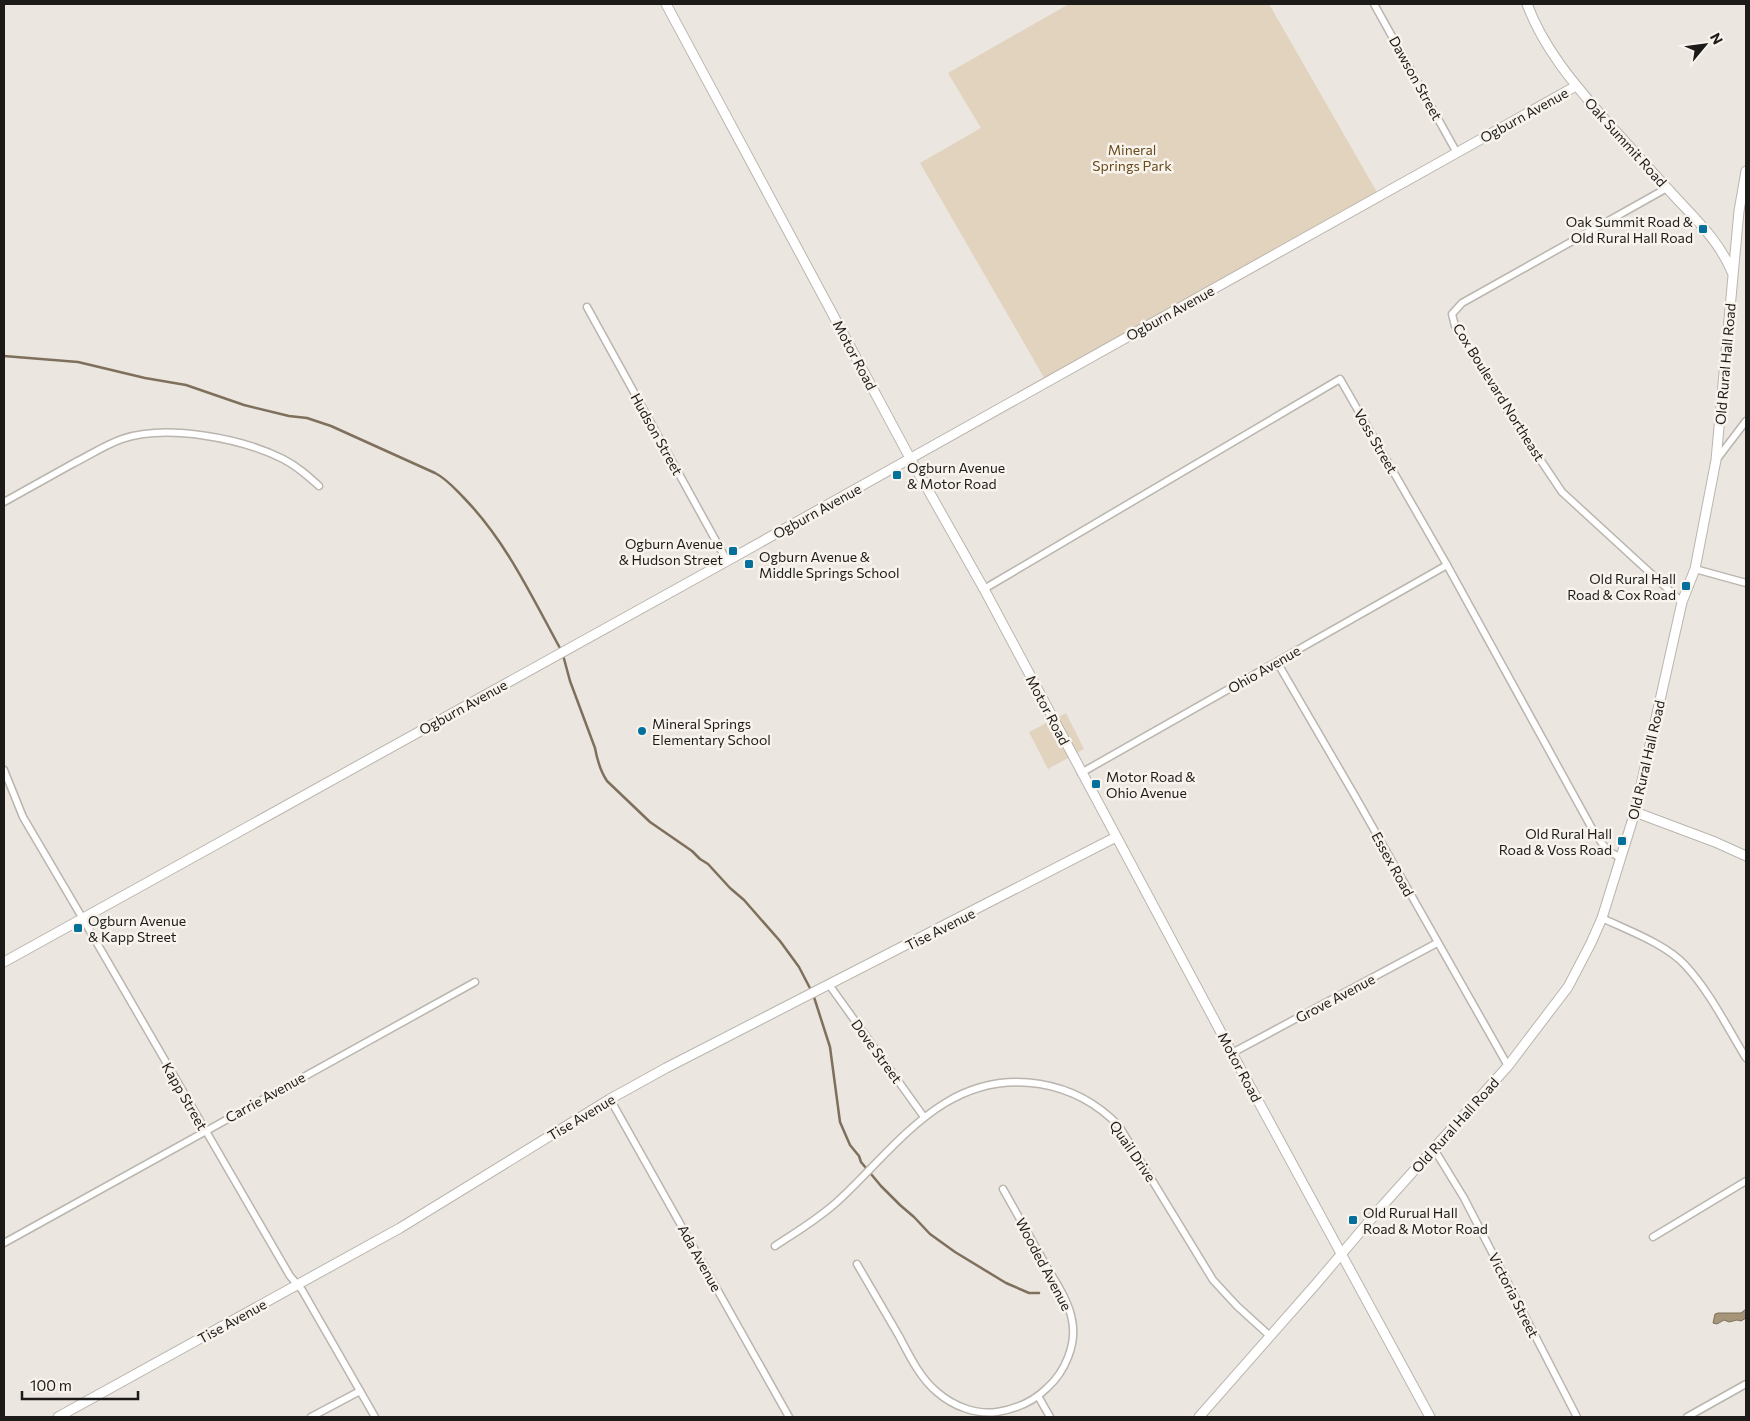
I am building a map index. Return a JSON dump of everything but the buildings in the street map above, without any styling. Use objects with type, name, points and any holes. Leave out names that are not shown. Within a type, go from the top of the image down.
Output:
[{"type":"street","name":"Motor Road","points":[[666,4],[1430,1417]]},
{"type":"street","name":"Dawson Street","points":[[1374,4],[1457,153]]},
{"type":"street","name":"Oak Summit Road","points":[[1527,4],[1548,49],[1576,86],[1707,230],[1726,257],[1733,274]]},
{"type":"street","name":"Ogburn Avenue","points":[[4,962],[728,561],[1576,86]]},
{"type":"street","name":"Old Rural Hall Road","points":[[1199,1417],[1508,1066],[1568,987],[1602,918],[1635,812],[1682,602],[1695,569],[1716,460],[1739,211],[1746,171]]},
{"type":"street","name":"Cox Boulevard Northeast","points":[[1667,188],[1462,303],[1452,314],[1455,326],[1505,407],[1562,492],[1682,602]]},
{"type":"street","name":"Hudson Street","points":[[587,307],[728,561]]},
{"type":"street","name":"Voss Street","points":[[984,589],[1340,379],[1446,565],[1595,834],[1608,851],[1621,858]]},
{"type":"street","points":[[1716,460],[1746,421]]},
{"type":"street","points":[[4,502],[111,444],[138,435],[156,433],[191,434],[254,448],[299,468],[320,486]]},
{"type":"street","name":"Ohio Avenue","points":[[1081,773],[1446,565]]},
{"type":"street","points":[[1695,569],[1746,583]]},
{"type":"street","name":"Essex Road","points":[[1277,662],[1508,1066]]},
{"type":"street","name":"Kapp Street","points":[[4,770],[23,817],[290,1276],[302,1290],[374,1417]]},
{"type":"street","points":[[1635,812],[1715,842],[1746,856]]},
{"type":"street","name":"Tise Avenue","points":[[58,1417],[400,1228],[610,1099],[666,1068],[830,986],[1116,837]]},
{"type":"street","points":[[1602,918],[1658,945],[1684,964],[1706,992],[1746,1058]]},
{"type":"street","name":"Grove Avenue","points":[[1232,1053],[1437,943]]},
{"type":"street","name":"Carrie Avenue","points":[[4,1243],[475,982]]},
{"type":"street","name":"Dove Street","points":[[830,986],[924,1116]]},
{"type":"street","name":"Quail Drive","points":[[775,1246],[838,1201],[924,1116],[953,1097],[965,1091],[1000,1083],[1018,1082],[1053,1086],[1066,1090],[1100,1109],[1116,1122],[1127,1137],[1213,1280],[1237,1306],[1270,1336]]},
{"type":"street","name":"Ada Avenue","points":[[610,1099],[789,1417]]},
{"type":"street","name":"Victoria Street","points":[[1434,1149],[1464,1198],[1577,1417]]},
{"type":"street","points":[[1653,1237],[1746,1181]]},
{"type":"street","name":"Wooded Avenue","points":[[857,1264],[920,1373],[941,1395],[971,1410],[992,1412],[1016,1408],[1038,1396],[1054,1381],[1069,1354],[1074,1333],[1068,1305],[1003,1189]]},
{"type":"street","points":[[1687,1417],[1746,1384]]},
{"type":"street","points":[[311,1417],[360,1391]]},
{"type":"street","points":[[1038,1396],[1050,1417]]},
{"type":"green space","name":"Mineral Springs Park","points":[[1069,4],[1269,4],[1378,194],[1046,381],[920,163],[981,128],[948,73]]},
{"type":"green space","points":[[1066,713],[1084,749],[1048,769],[1029,732]]},
{"type":"shaded area","points":[[1746,1309],[1746,1318],[1741,1321],[1729,1322],[1724,1320],[1717,1324],[1713,1323],[1715,1314],[1741,1313]]},
{"type":"waterway","points":[[4,356],[78,362],[145,378],[186,385],[244,405],[289,416],[307,418],[331,426],[435,473],[454,487],[493,532],[529,590],[561,650]]},
{"type":"waterway","points":[[563,655],[570,681],[607,781],[650,822],[708,864],[744,900],[780,941],[799,967],[813,994],[830,1047],[840,1122],[850,1145],[859,1156],[861,1162],[881,1186],[930,1234],[955,1252],[1006,1283],[1029,1293],[1039,1293]]},
{"type":"place","name":"Oak Summit Road & Old Rural Hall Road","points":[[1703,229]]},
{"type":"place","name":"Ogburn Avenue & Motor Road","points":[[897,475]]},
{"type":"place","name":"Ogburn Avenue & Hudson Street","points":[[733,551]]},
{"type":"place","name":"Ogburn Avenue & Middle Springs School","points":[[749,564]]},
{"type":"place","name":"Old Rural Hall Road & Cox Road","points":[[1686,586]]},
{"type":"place","name":"Mineral Springs Elementary School","points":[[642,731]]},
{"type":"place","name":"Motor Road & Ohio Avenue","points":[[1096,784]]},
{"type":"place","name":"Old Rural Hall Road & Voss Road","points":[[1622,841]]},
{"type":"place","name":"Ogburn Avenue & Kapp Street","points":[[78,928]]},
{"type":"place","name":"Old Rurual Hall Road & Motor Road","points":[[1353,1220]]}]
